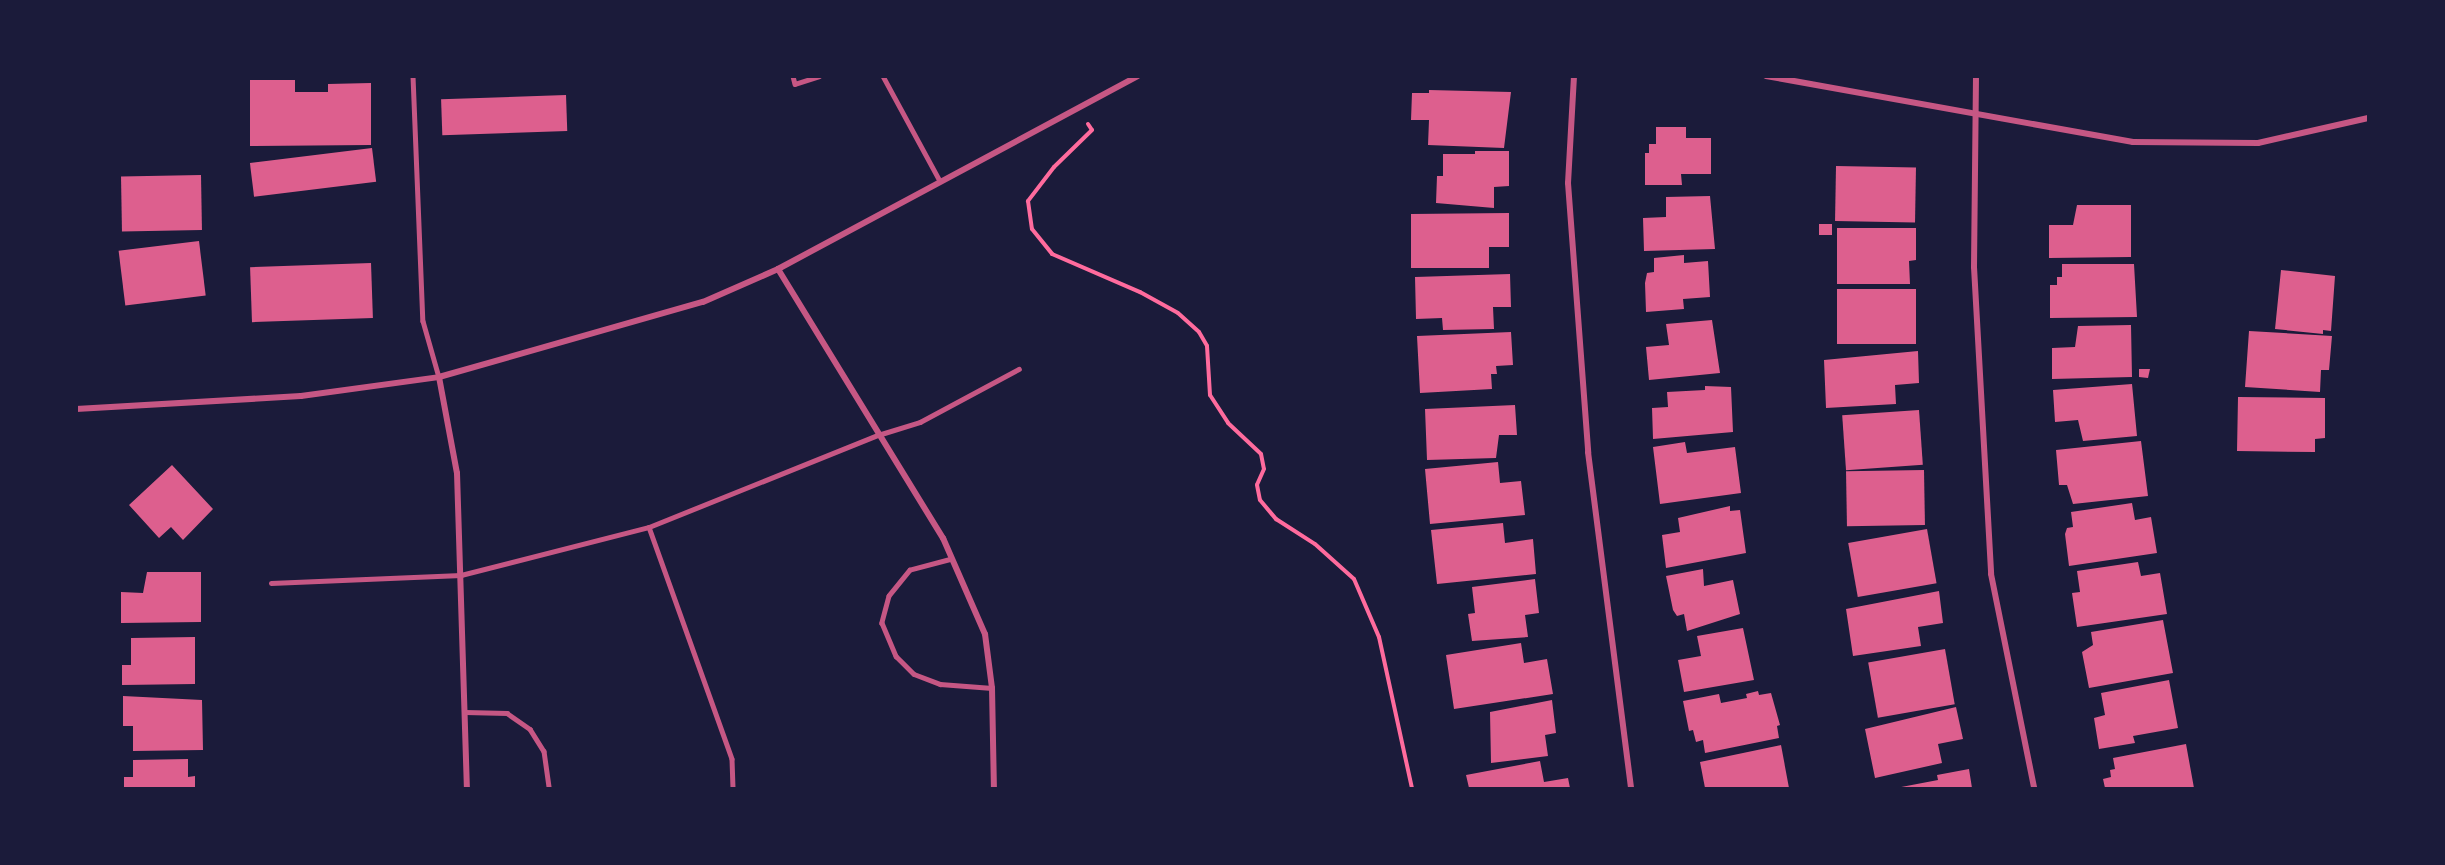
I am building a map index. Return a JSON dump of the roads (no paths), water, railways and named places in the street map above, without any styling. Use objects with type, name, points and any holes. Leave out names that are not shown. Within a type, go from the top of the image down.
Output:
[{"type":"street","points":[[76,409],[301,396],[439,377],[703,302],[778,269],[1138,76]]},
{"type":"street","points":[[1574,76],[1568,183],[1588,452],[1631,789]]},
{"type":"street","points":[[1766,76],[1972,115],[2133,142],[2258,143],[2368,118]]},
{"type":"street","points":[[1976,76],[1972,115],[1974,267],[1990,574],[2034,789]]},
{"type":"street","points":[[778,269],[952,559],[985,634],[992,688],[994,789]]},
{"type":"street","points":[[439,377],[457,472],[467,789]]},
{"type":"lane","points":[[413,76],[423,321],[439,377]]},
{"type":"lane","points":[[793,76],[795,84],[819,76]]},
{"type":"lane","points":[[883,76],[940,181]]},
{"type":"lane","points":[[271,583],[461,575],[650,527],[878,435],[920,422],[1019,369]]},
{"type":"lane","points":[[650,527],[732,759],[733,789]]},
{"type":"lane","points":[[952,559],[910,570],[889,596],[882,623],[896,656],[914,674],[940,684],[992,688]]},
{"type":"lane","points":[[465,712],[507,713],[530,729],[544,751],[549,789]]}]
